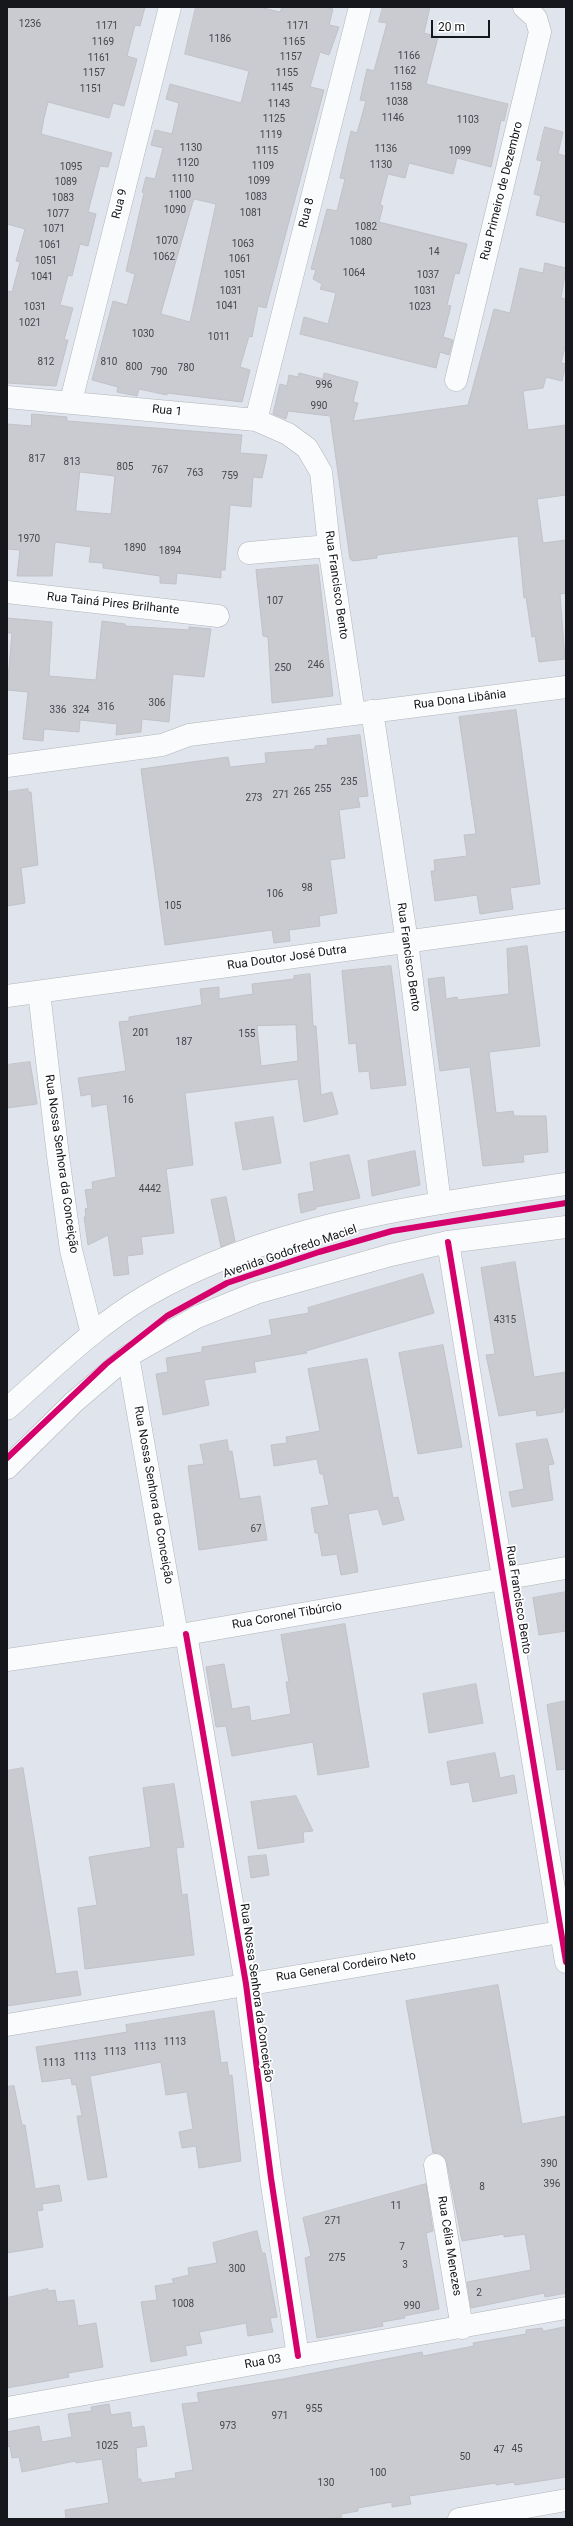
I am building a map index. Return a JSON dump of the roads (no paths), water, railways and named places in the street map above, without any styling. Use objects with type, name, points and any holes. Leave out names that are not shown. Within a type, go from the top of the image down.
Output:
[{"type":"street","name":"Rua 9","points":[[71,401],[170,7]]},
{"type":"street","name":"Rua 8","points":[[256,420],[360,7]]},
{"type":"street","name":"Rua Primeiro de Dezembro","points":[[456,380],[540,32],[536,18],[524,7]]},
{"type":"street","name":"Rua 1","points":[[7,397],[71,401],[256,420],[288,434],[307,448],[314,458]]},
{"type":"street","name":"Rua Francisco Bento","points":[[314,458],[322,472],[329,546],[363,712],[407,942],[440,1203]]},
{"type":"street","points":[[249,553],[329,546]]},
{"type":"street","name":"Rua Tainá Pires Brilhante","points":[[7,592],[218,616]]},
{"type":"street","name":"Rua Dona Libânia","points":[[7,766],[162,745],[189,735],[566,687]]},
{"type":"street","name":"Rua Doutor José Dutra","points":[[7,996],[566,920]]},
{"type":"street","name":"Rua Nossa Senhora da Conceição","points":[[39,992],[58,1156],[71,1250],[92,1334]]},
{"type":"street","name":"Avenida Godofredo Maciel","points":[[7,1410],[92,1334],[145,1297],[199,1268],[251,1249],[334,1224],[440,1203],[566,1184]]},
{"type":"street","points":[[7,1468],[74,1402],[128,1356],[197,1317],[256,1293],[331,1271],[448,1242],[566,1228]]},
{"type":"street","name":"Rua Francisco Bento","points":[[448,1242],[563,1931],[566,1962]]},
{"type":"street","name":"Rua Nossa Senhora da Conceição","points":[[128,1356],[182,1634],[246,1984],[271,2178],[298,2356]]},
{"type":"street","name":"Rua Coronel Tibúrcio","points":[[7,1660],[182,1634],[566,1568]]},
{"type":"street","name":"Rua General Cordeiro Neto","points":[[7,2025],[563,1931]]},
{"type":"street","name":"Rua Célia Menezes","points":[[435,2165],[462,2328]]},
{"type":"street","name":"Rua 03","points":[[7,2408],[462,2328],[566,2308]]},
{"type":"street","points":[[459,2519],[566,2500]]}]
